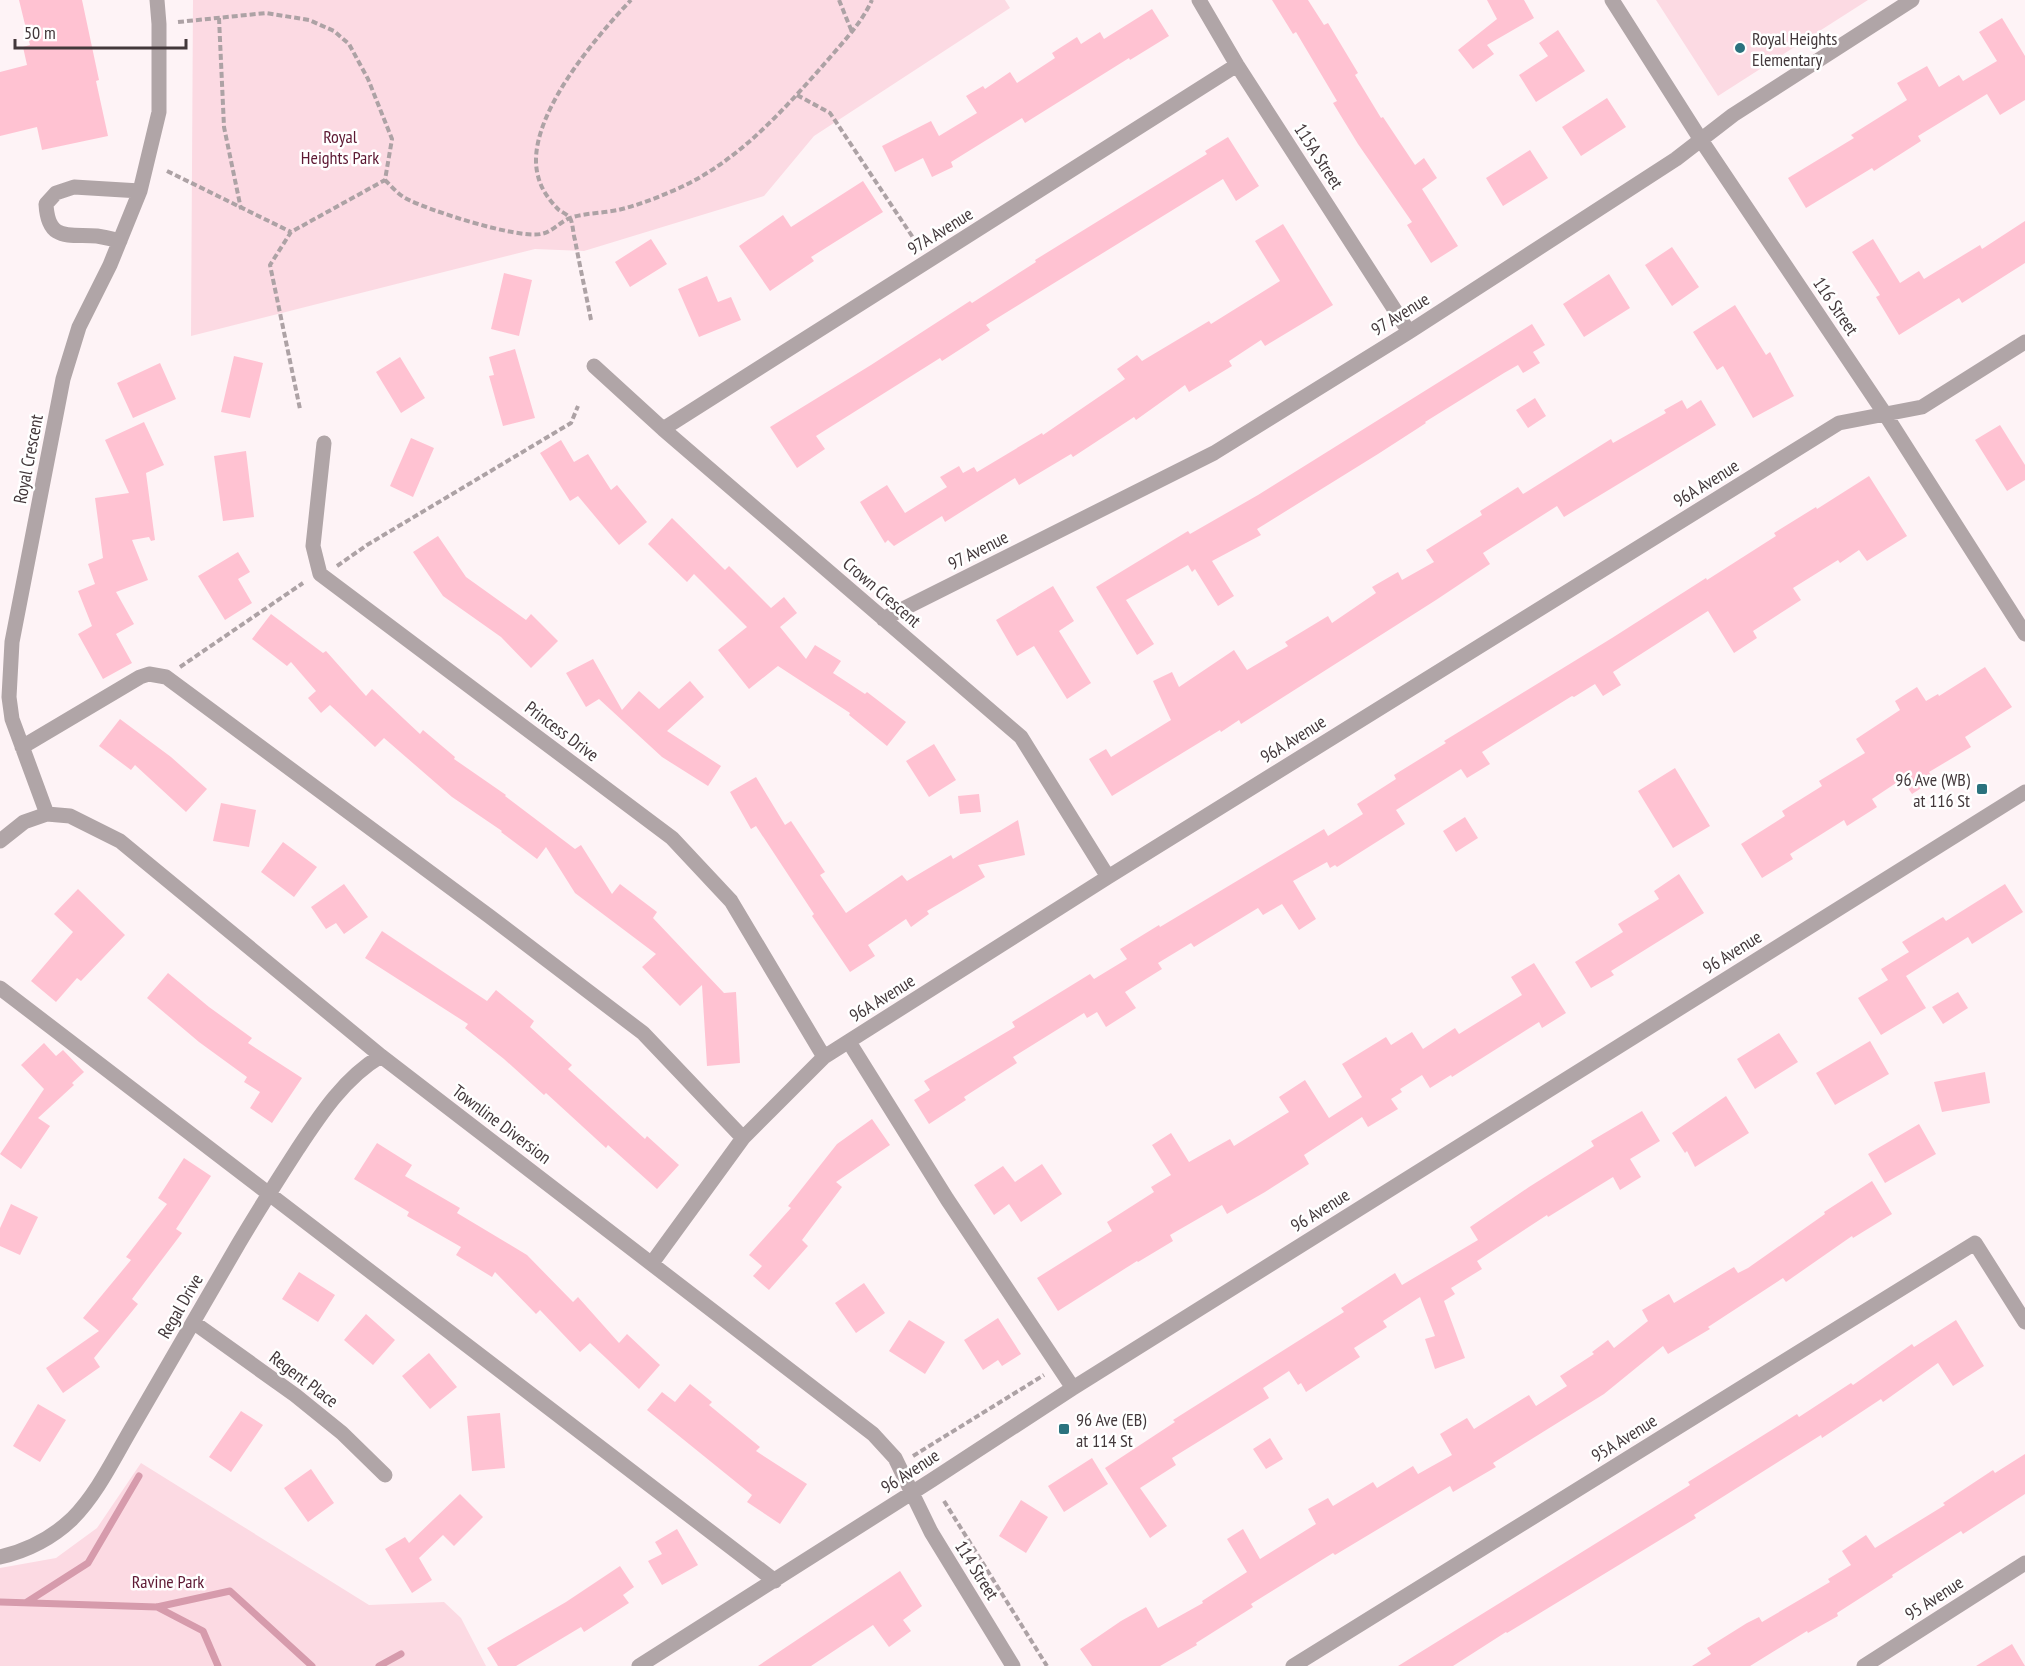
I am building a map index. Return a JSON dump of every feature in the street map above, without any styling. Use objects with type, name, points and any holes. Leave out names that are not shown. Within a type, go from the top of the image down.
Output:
[{"type":"street","name":"Royal Crescent","points":[[47,814],[12,719],[9,697],[12,642],[63,379],[79,327],[120,241],[140,190],[159,112],[157,0]]},
{"type":"street","name":"115A Street","points":[[1198,0],[1237,65],[1409,332]]},
{"type":"street","name":"116 Street","points":[[1612,0],[1701,140],[1885,414],[2025,634]]},
{"type":"street","name":"97 Avenue","points":[[884,619],[1214,453],[1409,332],[1676,159],[1733,115],[1912,0]]},
{"type":"street","name":"97A Avenue","points":[[663,429],[1237,65]]},
{"type":"street","points":[[120,241],[97,236],[70,236],[55,231],[47,219],[46,204],[56,193],[74,187],[140,190]]},
{"type":"street","name":"96A Avenue","points":[[652,1263],[742,1138],[824,1057],[1108,877],[1839,423],[1922,407],[2025,342]]},
{"type":"street","name":"Crown Crescent","points":[[594,366],[663,429],[1021,737],[1108,877]]},
{"type":"street","name":"Princess Drive","points":[[324,443],[313,546],[321,574],[672,837],[731,901],[824,1057]]},
{"type":"street","points":[[22,747],[140,677],[149,674],[166,677],[643,1033],[742,1138]]},
{"type":"street","name":"96 Avenue","points":[[639,1666],[1073,1388],[2025,792]]},
{"type":"street","points":[[0,841],[24,822],[47,814]]},
{"type":"street","name":"Townline Diversion","points":[[47,814],[70,816],[120,841],[381,1056],[873,1434],[895,1458],[912,1492]]},
{"type":"street","points":[[0,988],[775,1581]]},
{"type":"street","points":[[849,1042],[947,1199],[1073,1388]]},
{"type":"street","name":"Regal Drive","points":[[0,1557],[44,1540],[70,1521],[82,1508],[111,1463],[268,1194],[321,1114],[347,1083],[381,1056]]},
{"type":"street","name":"95A Avenue","points":[[1293,1666],[1975,1243],[2025,1322]]},
{"type":"street","name":"Regent Place","points":[[193,1322],[342,1433],[385,1475]]},
{"type":"street","name":"114 Street","points":[[912,1492],[931,1532],[1013,1666]]},
{"type":"street","name":"95 Avenue","points":[[1864,1666],[2025,1563]]},
{"type":"path","points":[[591,320],[570,218],[549,200],[542,188],[537,173],[536,155],[548,112],[573,69],[599,34],[631,0]]},
{"type":"path","points":[[839,0],[852,32]]},
{"type":"path","points":[[385,180],[403,197],[421,205],[489,227],[541,234],[570,218],[620,210],[670,192],[707,174],[757,136],[797,95],[852,32],[872,0]]},
{"type":"path","points":[[174,22],[266,13],[309,20],[334,31],[349,44],[368,79],[392,139],[385,180]]},
{"type":"path","points":[[219,18],[224,127],[242,209]]},
{"type":"path","points":[[797,95],[830,113],[918,245]]},
{"type":"path","points":[[167,171],[291,232]]},
{"type":"path","points":[[300,409],[270,266],[291,232],[385,180]]},
{"type":"path","points":[[332,570],[367,546],[571,423],[578,406]]},
{"type":"path","points":[[176,670],[303,583]]},
{"type":"path","points":[[900,1466],[1047,1373]]},
{"type":"path","points":[[944,1501],[1047,1666]]},
{"type":"green space","name":"Royal Heights Park","points":[[193,0],[1005,0],[1010,8],[814,136],[764,196],[584,251],[535,249],[191,336]]},
{"type":"green space","name":"Royal Heights Elementary","points":[[1656,0],[1868,0],[1718,96]]},
{"type":"green space","name":"Ravine Park","points":[[141,1463],[369,1605],[444,1602],[461,1618],[486,1666],[0,1666],[0,1568],[56,1558],[97,1528]]},
{"type":"building","points":[[19,0],[82,0],[108,136],[42,150],[37,127],[0,136],[0,72],[27,65],[23,47],[30,45]]},
{"type":"building","points":[[1272,0],[1308,0],[1324,25],[1328,23],[1358,73],[1355,75],[1381,118],[1383,117],[1415,165],[1424,158],[1437,178],[1422,189],[1458,246],[1431,263],[1407,225],[1412,222],[1358,144],[1333,103],[1337,101],[1296,32],[1293,34]]},
{"type":"building","points":[[1487,0],[1524,0],[1534,18],[1487,45],[1494,54],[1473,69],[1458,50],[1497,19]]},
{"type":"building","points":[[1152,9],[1169,36],[1130,60],[1129,58],[1025,123],[1022,118],[951,162],[953,167],[932,177],[923,158],[895,172],[882,146],[931,121],[939,136],[977,113],[966,96],[983,86],[985,89],[1010,72],[1017,83],[1055,58],[1052,53],[1077,37],[1081,44],[1100,32],[1104,39]]},
{"type":"building","points":[[2002,18],[2025,56],[2025,100],[2000,115],[1987,94],[1918,136],[1921,141],[1874,171],[1872,168],[1806,208],[1788,178],[1854,138],[1851,135],[1907,100],[1897,83],[1927,66],[1939,87],[1959,75],[1963,81],[1997,61],[1979,32]]},
{"type":"building","points":[[1558,30],[1585,71],[1536,102],[1519,75],[1548,56],[1539,43]]},
{"type":"building","points":[[1607,98],[1626,127],[1581,156],[1562,127]]},
{"type":"building","points":[[1228,137],[1259,186],[1236,201],[1223,179],[986,325],[990,330],[942,361],[940,358],[816,436],[825,449],[797,468],[770,427],[970,301],[972,303],[1036,262],[1035,260],[1207,154],[1205,151]]},
{"type":"building","points":[[1530,150],[1548,178],[1503,206],[1486,178]]},
{"type":"building","points":[[863,181],[883,212],[811,257],[814,261],[770,291],[739,246],[783,215],[791,227]]},
{"type":"building","points":[[2025,221],[2025,263],[1962,303],[1959,298],[1899,335],[1876,297],[1880,295],[1852,252],[1873,239],[1900,283],[1919,271],[1924,279],[1980,245],[1982,249]]},
{"type":"building","points":[[1283,224],[1333,305],[1265,346],[1261,340],[1229,361],[1232,366],[1189,392],[1185,385],[1136,420],[1134,417],[1073,457],[1071,454],[1019,485],[1015,478],[945,522],[942,516],[894,546],[888,540],[885,543],[860,502],[887,485],[905,513],[947,487],[940,477],[959,466],[963,473],[974,467],[977,472],[1042,433],[1043,435],[1125,379],[1117,369],[1137,355],[1142,361],[1209,321],[1211,324],[1280,281],[1255,241]]},
{"type":"building","points":[[651,239],[667,264],[630,287],[615,262]]},
{"type":"building","points":[[1672,247],[1699,287],[1672,306],[1645,265]]},
{"type":"building","points":[[504,273],[532,280],[519,336],[491,329]]},
{"type":"building","points":[[1609,274],[1630,308],[1584,337],[1563,304]]},
{"type":"building","points":[[707,276],[718,302],[731,297],[741,320],[699,337],[678,289]]},
{"type":"building","points":[[1735,305],[1766,355],[1770,352],[1794,396],[1753,418],[1723,366],[1717,370],[1693,332]]},
{"type":"building","points":[[1532,324],[1545,345],[1533,352],[1540,363],[1523,373],[1518,365],[1504,373],[1257,529],[1261,535],[1212,561],[1234,596],[1218,606],[1195,569],[1192,572],[1188,565],[1126,600],[1154,644],[1137,655],[1096,587],[1188,531],[1190,534],[1258,495]]},
{"type":"building","points":[[515,349],[535,418],[503,426],[489,376],[494,375],[489,357]]},
{"type":"building","points":[[234,356],[263,363],[250,418],[221,412]]},
{"type":"building","points":[[400,357],[425,398],[401,413],[376,372]]},
{"type":"building","points":[[160,363],[176,399],[133,418],[117,383]]},
{"type":"building","points":[[1535,398],[1546,416],[1528,428],[1516,410]]},
{"type":"building","points":[[1682,400],[1687,409],[1701,400],[1716,425],[1564,517],[1557,506],[1483,553],[1490,564],[1436,600],[1241,724],[1239,720],[1221,732],[1220,730],[1112,796],[1089,759],[1106,749],[1111,757],[1171,720],[1153,681],[1172,672],[1179,687],[1234,650],[1247,670],[1288,646],[1285,642],[1328,616],[1332,623],[1376,593],[1372,587],[1398,572],[1402,580],[1434,562],[1426,550],[1482,515],[1480,511],[1518,487],[1523,494],[1611,439],[1613,443],[1666,413],[1664,410]]},
{"type":"building","points":[[144,422],[164,465],[146,473],[155,540],[151,541],[149,537],[132,540],[148,580],[116,592],[134,624],[116,634],[132,663],[103,679],[78,634],[92,626],[78,591],[95,584],[88,564],[103,558],[95,498],[129,493],[105,440]]},
{"type":"building","points":[[2000,425],[2025,465],[2025,480],[2007,491],[1975,440]]},
{"type":"building","points":[[411,438],[434,448],[413,497],[390,486]]},
{"type":"building","points":[[561,440],[574,462],[588,454],[611,490],[617,485],[647,522],[619,545],[578,496],[570,501],[540,453]]},
{"type":"building","points":[[246,451],[254,517],[223,521],[214,456]]},
{"type":"building","points":[[1869,476],[1907,536],[1867,561],[1859,550],[1840,563],[1838,560],[1793,588],[1801,600],[1753,631],[1757,638],[1734,653],[1708,611],[1613,672],[1621,685],[1603,696],[1595,684],[1574,697],[1572,696],[1482,752],[1490,764],[1467,778],[1461,769],[1396,810],[1405,824],[1337,867],[1335,865],[1330,868],[1327,862],[1293,881],[1316,919],[1299,930],[1282,904],[1263,915],[1258,908],[1194,947],[1191,943],[1158,963],[1162,969],[1125,992],[1136,1008],[1106,1027],[1097,1012],[1087,1018],[1084,1013],[1013,1057],[1017,1063],[964,1097],[966,1100],[929,1124],[914,1100],[930,1090],[924,1081],[1015,1027],[1012,1022],[1090,974],[1094,979],[1127,959],[1120,949],[1159,925],[1160,927],[1324,829],[1328,836],[1363,814],[1357,804],[1396,779],[1394,775],[1446,743],[1444,741],[1706,578],[1707,580],[1776,536],[1774,533]]},
{"type":"building","points":[[672,518],[725,570],[729,566],[771,608],[784,597],[797,613],[780,627],[806,659],[815,645],[841,661],[833,673],[865,694],[867,692],[906,722],[887,746],[849,715],[850,713],[778,666],[749,689],[718,650],[747,627],[694,574],[687,582],[648,544]]},
{"type":"building","points":[[438,536],[466,577],[526,620],[531,614],[558,641],[531,668],[501,637],[443,596],[413,552]]},
{"type":"building","points":[[238,552],[250,572],[238,579],[252,603],[225,620],[198,576]]},
{"type":"building","points":[[1053,586],[1074,621],[1059,631],[1091,683],[1067,699],[1034,646],[1017,656],[996,620]]},
{"type":"building","points":[[271,614],[323,653],[326,651],[366,696],[372,689],[420,734],[423,730],[455,757],[454,759],[506,795],[575,849],[581,845],[612,894],[620,884],[657,912],[653,918],[724,993],[736,992],[740,1063],[707,1066],[702,985],[680,1006],[642,967],[656,954],[575,893],[546,847],[537,859],[502,831],[452,797],[384,738],[375,747],[330,705],[321,713],[308,698],[316,691],[291,662],[287,666],[252,639]]},
{"type":"building","points":[[593,659],[622,710],[639,691],[659,709],[690,681],[704,697],[667,731],[721,766],[708,786],[662,757],[599,699],[586,707],[566,673]]},
{"type":"building","points":[[1985,667],[2012,707],[1965,737],[1971,747],[1929,772],[1934,780],[1912,794],[1902,779],[1872,799],[1877,807],[1847,826],[1844,820],[1790,854],[1793,859],[1762,878],[1741,844],[1785,816],[1782,811],[1822,786],[1819,781],[1865,753],[1856,739],[1900,710],[1895,701],[1917,687],[1926,701],[1938,694],[1939,696]]},
{"type":"building","points":[[120,719],[171,757],[207,789],[186,812],[135,765],[131,770],[99,746]]},
{"type":"building","points":[[934,744],[956,780],[929,797],[906,761]]},
{"type":"building","points":[[1675,768],[1710,826],[1673,848],[1638,791]]},
{"type":"building","points":[[756,777],[785,825],[791,821],[825,872],[820,875],[846,913],[902,875],[907,881],[951,855],[953,859],[1018,820],[1025,855],[978,865],[985,877],[927,911],[929,914],[911,927],[906,919],[868,945],[875,956],[850,972],[756,826],[751,829],[730,792]]},
{"type":"building","points":[[979,794],[981,812],[960,814],[958,796]]},
{"type":"building","points":[[221,803],[256,810],[249,847],[213,841]]},
{"type":"building","points":[[1465,817],[1478,838],[1456,852],[1443,831]]},
{"type":"building","points":[[283,842],[317,867],[294,897],[261,872]]},
{"type":"building","points":[[1679,874],[1704,913],[1611,971],[1614,975],[1591,988],[1575,962],[1623,932],[1618,924],[1659,899],[1654,891]]},
{"type":"building","points":[[344,884],[368,917],[344,934],[336,923],[326,929],[311,907]]},
{"type":"building","points":[[2005,884],[2023,912],[1972,944],[1968,937],[1906,976],[1926,1008],[1881,1035],[1858,998],[1888,980],[1881,969],[1909,952],[1902,942],[1943,917],[1946,921]]},
{"type":"building","points":[[78,889],[125,935],[81,981],[77,978],[56,1002],[31,981],[73,932],[54,914]]},
{"type":"building","points":[[382,931],[487,1001],[496,990],[534,1021],[530,1027],[572,1065],[568,1069],[645,1139],[647,1136],[679,1165],[657,1189],[608,1145],[606,1148],[546,1093],[544,1095],[465,1028],[468,1024],[365,958]]},
{"type":"building","points":[[1534,963],[1566,1013],[1542,1028],[1539,1022],[1452,1077],[1451,1075],[1430,1088],[1422,1075],[1400,1089],[1402,1092],[1391,1099],[1398,1109],[1368,1127],[1362,1117],[1304,1155],[1309,1164],[1227,1214],[1222,1205],[1170,1235],[1173,1241],[1058,1311],[1037,1278],[1112,1231],[1107,1222],[1154,1192],[1151,1187],[1171,1175],[1152,1145],[1171,1133],[1189,1162],[1230,1139],[1234,1146],[1289,1112],[1279,1097],[1305,1080],[1329,1118],[1362,1097],[1342,1064],[1386,1037],[1391,1045],[1412,1032],[1423,1049],[1455,1028],[1459,1034],[1522,995],[1511,977]]},
{"type":"building","points":[[168,973],[252,1038],[248,1043],[302,1078],[272,1123],[250,1108],[260,1092],[244,1082],[247,1077],[199,1042],[147,998]]},
{"type":"building","points":[[1958,992],[1968,1008],[1943,1024],[1932,1007]]},
{"type":"building","points":[[1779,1033],[1798,1062],[1755,1089],[1737,1059]]},
{"type":"building","points":[[1870,1041],[1889,1074],[1835,1105],[1816,1073]]},
{"type":"building","points":[[44,1043],[56,1056],[63,1050],[84,1072],[72,1083],[74,1085],[38,1118],[50,1126],[21,1169],[0,1154],[44,1089],[21,1065]]},
{"type":"building","points":[[1985,1072],[1990,1103],[1942,1112],[1934,1082]]},
{"type":"building","points":[[1726,1096],[1749,1133],[1695,1167],[1687,1151],[1685,1153],[1672,1133]]},
{"type":"building","points":[[1642,1111],[1660,1141],[1630,1159],[1641,1177],[1620,1190],[1613,1177],[1548,1217],[1547,1215],[1477,1261],[1482,1269],[1451,1288],[1455,1294],[1444,1301],[1465,1358],[1435,1369],[1425,1339],[1435,1336],[1420,1297],[1383,1321],[1387,1327],[1354,1348],[1360,1357],[1306,1392],[1301,1383],[1298,1385],[1289,1371],[1263,1388],[1269,1398],[1172,1458],[1176,1465],[1140,1488],[1167,1526],[1150,1538],[1105,1468],[1175,1422],[1173,1420],[1344,1312],[1341,1308],[1395,1273],[1402,1285],[1478,1240],[1470,1227],[1594,1146],[1591,1141]]},
{"type":"building","points":[[872,1119],[890,1145],[836,1182],[842,1187],[802,1240],[808,1246],[769,1290],[753,1276],[762,1266],[749,1255],[791,1208],[788,1206],[837,1144]]},
{"type":"building","points":[[1919,1124],[1936,1154],[1885,1183],[1868,1154]]},
{"type":"building","points":[[377,1143],[412,1165],[405,1176],[460,1208],[457,1213],[527,1255],[573,1302],[578,1297],[619,1343],[627,1334],[660,1365],[639,1389],[590,1343],[580,1352],[540,1310],[536,1314],[495,1272],[492,1277],[456,1255],[461,1247],[407,1216],[409,1212],[354,1179]]},
{"type":"building","points":[[184,1158],[211,1176],[176,1229],[182,1233],[132,1299],[138,1304],[94,1358],[100,1367],[63,1393],[46,1368],[99,1331],[83,1318],[131,1260],[126,1257],[167,1204],[158,1198]]},
{"type":"building","points":[[1042,1164],[1062,1194],[1021,1222],[1009,1204],[994,1215],[974,1185],[1003,1166],[1015,1182]]},
{"type":"building","points":[[1872,1181],[1892,1214],[1853,1238],[1852,1236],[1786,1282],[1783,1278],[1708,1327],[1710,1329],[1668,1354],[1663,1346],[1604,1394],[1493,1463],[1496,1467],[1453,1492],[1450,1486],[1335,1555],[1333,1553],[1251,1604],[1253,1607],[1196,1643],[1197,1645],[1160,1666],[1092,1666],[1080,1649],[1146,1607],[1158,1628],[1203,1603],[1202,1601],[1247,1572],[1227,1539],[1243,1529],[1260,1559],[1316,1524],[1308,1509],[1328,1498],[1333,1506],[1373,1482],[1377,1488],[1413,1466],[1418,1474],[1452,1455],[1440,1434],[1467,1418],[1474,1429],[1529,1395],[1536,1406],[1567,1386],[1560,1376],[1594,1354],[1592,1352],[1608,1340],[1614,1348],[1648,1321],[1642,1310],[1669,1294],[1674,1303],[1734,1267],[1738,1273],[1748,1268],[1825,1214],[1824,1212]]},
{"type":"building","points":[[11,1204],[38,1217],[20,1255],[0,1246],[0,1228]]},
{"type":"building","points":[[299,1272],[335,1295],[318,1322],[282,1299]]},
{"type":"building","points":[[864,1283],[885,1313],[856,1333],[835,1303]]},
{"type":"building","points":[[366,1314],[395,1340],[373,1365],[344,1340]]},
{"type":"building","points":[[998,1318],[1021,1354],[1002,1366],[998,1360],[983,1370],[964,1340]]},
{"type":"building","points":[[909,1320],[945,1342],[925,1374],[889,1351]]},
{"type":"building","points":[[1956,1320],[1984,1366],[1953,1386],[1938,1363],[1883,1402],[1881,1399],[1822,1438],[1821,1435],[1694,1515],[1696,1518],[1453,1666],[1398,1666],[1690,1485],[1688,1482],[1797,1414],[1799,1417],[1851,1383],[1853,1385],[1912,1344],[1914,1347]]},
{"type":"building","points":[[429,1353],[457,1387],[430,1409],[402,1376]]},
{"type":"building","points":[[690,1384],[712,1402],[709,1405],[760,1447],[756,1451],[807,1484],[780,1524],[747,1502],[752,1495],[647,1410],[662,1392],[675,1402]]},
{"type":"building","points":[[38,1404],[66,1420],[40,1462],[13,1446]]},
{"type":"building","points":[[241,1411],[263,1425],[231,1472],[209,1457]]},
{"type":"building","points":[[500,1413],[505,1468],[472,1471],[467,1416]]},
{"type":"building","points":[[1270,1438],[1283,1459],[1266,1469],[1253,1449]]},
{"type":"building","points":[[2025,1454],[2025,1494],[1963,1534],[1961,1531],[1892,1575],[1893,1577],[1837,1613],[1838,1616],[1808,1633],[1807,1631],[1750,1666],[1692,1666],[1711,1654],[1707,1648],[1747,1623],[1759,1617],[1762,1622],[1830,1582],[1828,1579],[1851,1565],[1842,1551],[1866,1535],[1875,1548],[1945,1505],[1943,1503],[1993,1470],[1995,1473]]},
{"type":"building","points":[[1092,1458],[1108,1484],[1064,1512],[1048,1486]]},
{"type":"building","points":[[311,1469],[334,1503],[308,1522],[284,1488]]},
{"type":"building","points":[[460,1494],[483,1517],[454,1546],[443,1535],[419,1558],[432,1580],[412,1593],[385,1549],[405,1537],[409,1543]]},
{"type":"building","points":[[1021,1500],[1048,1517],[1026,1553],[999,1536]]},
{"type":"building","points":[[677,1529],[698,1565],[662,1585],[648,1561],[662,1554],[655,1542]]},
{"type":"building","points":[[620,1566],[634,1587],[623,1595],[629,1603],[584,1632],[581,1627],[516,1666],[498,1666],[487,1648],[566,1602]]},
{"type":"building","points":[[900,1571],[922,1606],[903,1620],[911,1631],[889,1647],[873,1625],[811,1666],[758,1666]]},
{"type":"building","points":[[2012,1644],[2025,1666],[1976,1666]]},
{"type":"waterway","points":[[27,1602],[88,1563],[139,1476]]},
{"type":"waterway","points":[[0,1602],[157,1607],[230,1591],[312,1666]]},
{"type":"waterway","points":[[157,1607],[203,1631],[218,1666]]},
{"type":"waterway","points":[[379,1666],[401,1654]]},
{"type":"place","name":"Royal Heights Elementary","points":[[1740,48]]},
{"type":"place","name":"96 Ave (WB) at 116 St","points":[[1982,789]]},
{"type":"place","name":"96 Ave (EB) at 114 St","points":[[1064,1429]]}]
